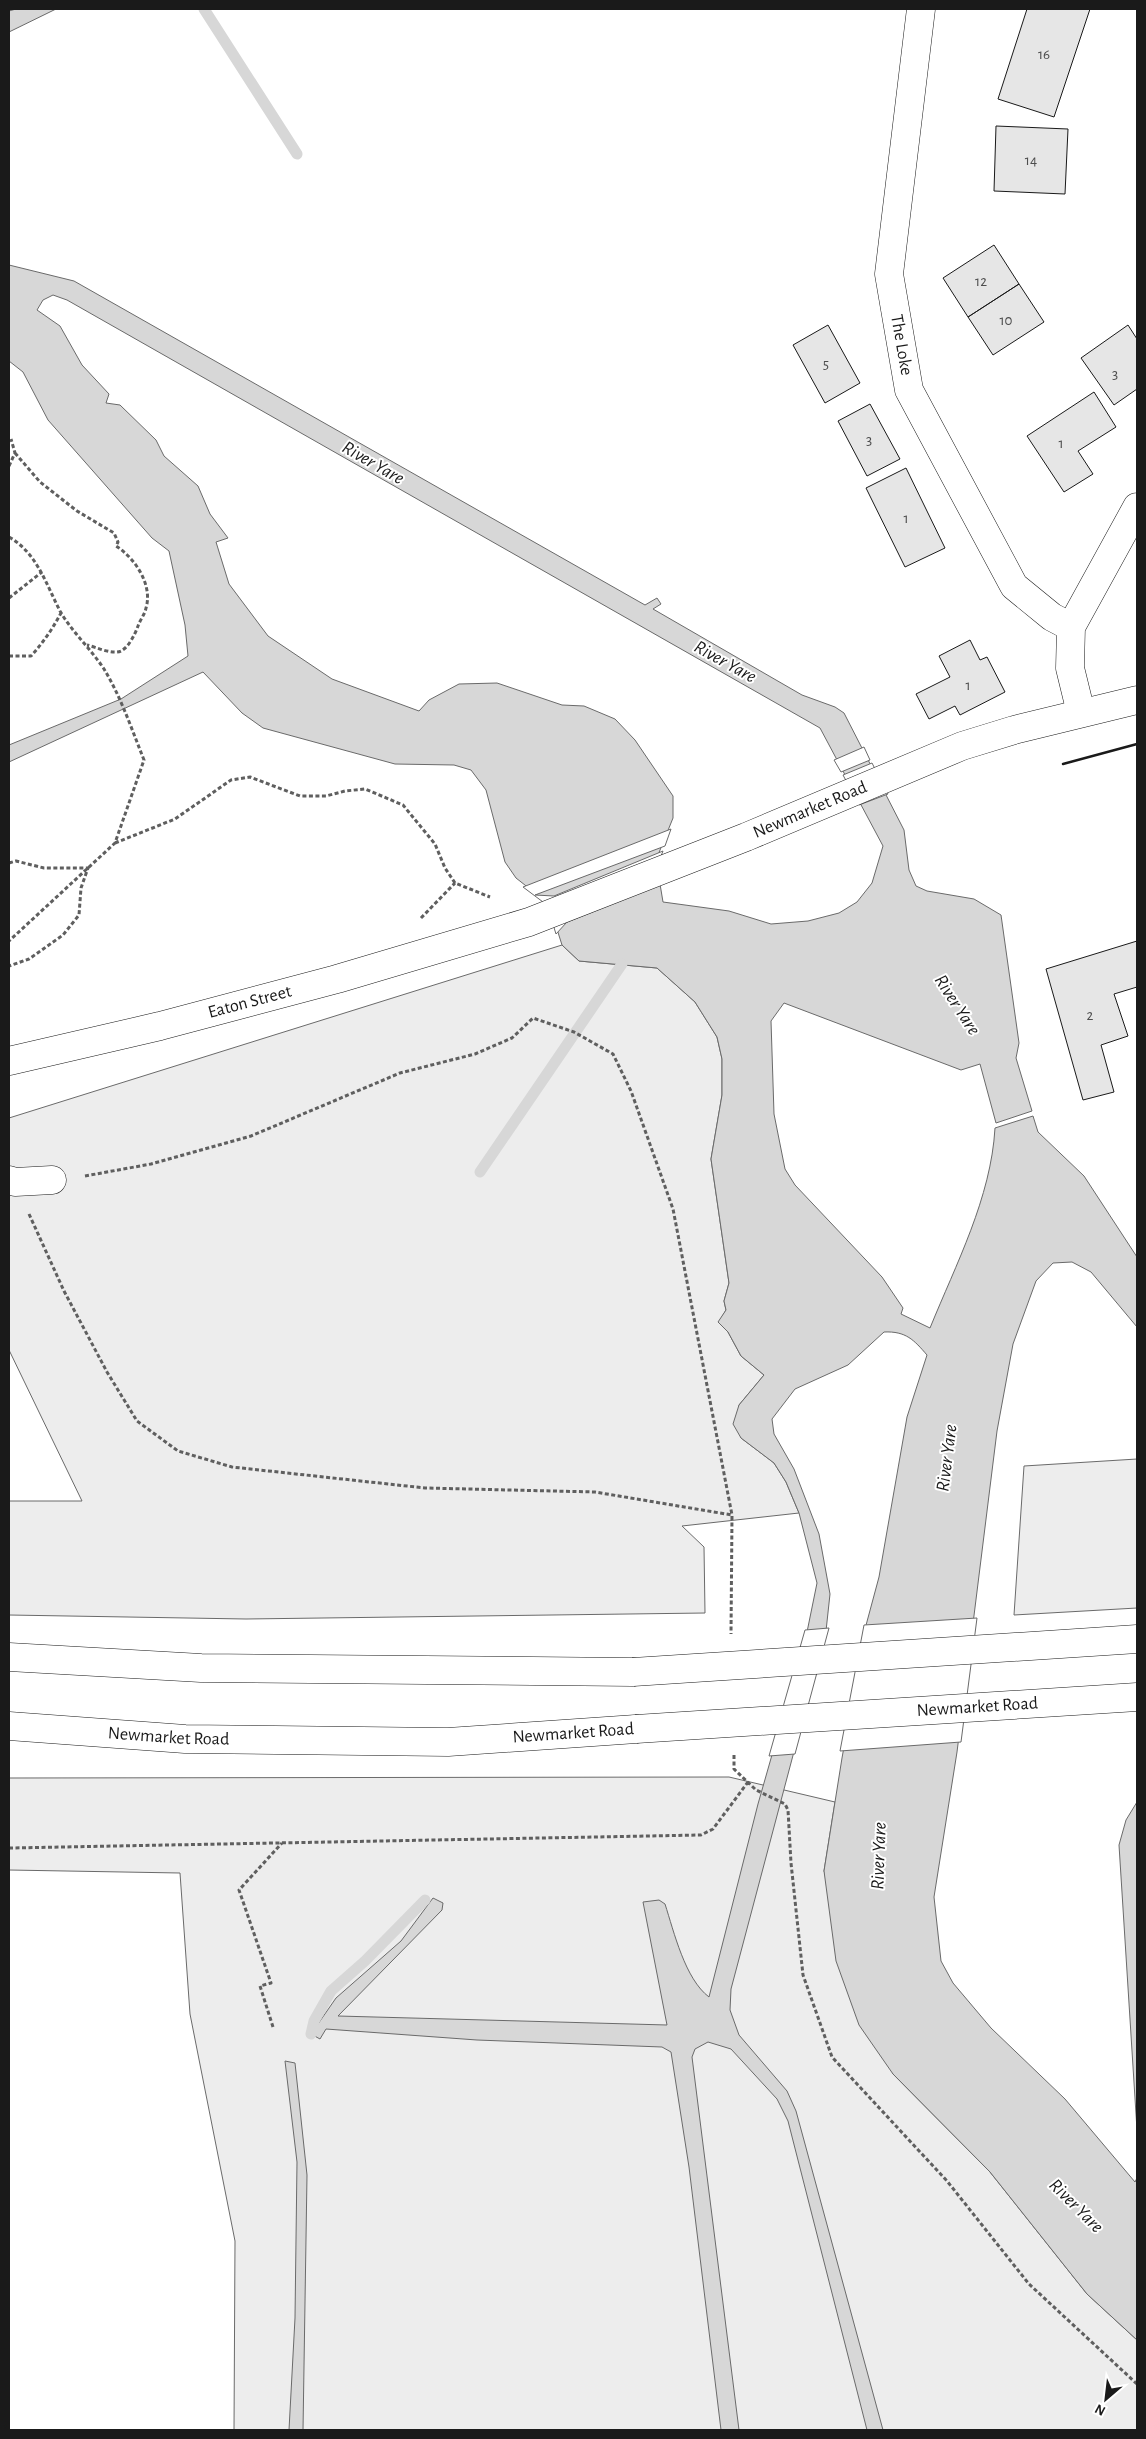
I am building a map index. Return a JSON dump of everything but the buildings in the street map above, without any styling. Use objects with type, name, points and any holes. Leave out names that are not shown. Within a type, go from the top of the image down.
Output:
[{"type":"main road","name":"The Loke","points":[[921,9],[889,274],[909,390],[1014,586],[1052,617],[1071,628]]},
{"type":"main road","points":[[1081,713],[1070,668],[1071,628],[1137,507]]},
{"type":"main road","name":"Newmarket Road","points":[[488,934],[529,922],[588,900],[746,837],[948,752],[1006,732],[1137,700]]},
{"type":"main road","name":"Eaton Street","points":[[9,1061],[152,1028],[337,979],[488,934]]},
{"type":"main road","points":[[12,1181],[52,1180]]},
{"type":"main road","points":[[9,1657],[201,1668],[633,1672],[1137,1639]]},
{"type":"main road","name":"Newmarket Road","points":[[9,1726],[185,1739],[448,1742],[1137,1697]]},
{"type":"path","points":[[11,439],[15,453],[40,482],[76,510],[114,533],[118,542],[116,546],[134,562],[144,580],[149,594],[146,609],[134,635],[122,651],[114,653],[87,645]]},
{"type":"path","points":[[9,466],[15,453]]},
{"type":"path","points":[[9,537],[21,544],[42,572],[61,612],[87,645],[113,685],[144,760],[115,844]]},
{"type":"path","points":[[9,598],[42,572]]},
{"type":"path","points":[[9,656],[31,656],[43,643],[48,631],[61,612]]},
{"type":"path","points":[[9,941],[115,844],[175,819],[231,780],[250,777],[300,796],[326,796],[345,791],[365,789],[403,805],[434,844],[445,868],[455,883]]},
{"type":"path","points":[[9,862],[44,868],[88,868]]},
{"type":"path","points":[[9,966],[29,959],[63,935],[79,914],[81,888],[88,868]]},
{"type":"path","points":[[12,1181],[64,1291],[107,1372],[137,1422],[178,1451],[242,1468],[425,1488],[595,1492],[732,1515],[672,1209],[631,1091],[613,1054],[574,1032],[533,1018],[512,1038],[475,1054],[400,1074],[251,1136],[151,1164],[52,1180]]},
{"type":"path","points":[[9,1848],[701,1835],[712,1829],[748,1782]]},
{"type":"path","points":[[756,1790],[785,1804],[788,1810],[790,1863],[803,1975],[832,2057],[947,2181],[1029,2284],[1137,2384]]},
{"type":"path","points":[[273,2027],[260,1986],[271,1983],[239,1890],[282,1843]]},
{"type":"shaded area","points":[[562,945],[579,961],[657,968],[695,1002],[717,1037],[722,1059],[722,1095],[711,1159],[729,1283],[724,1301],[726,1310],[719,1322],[728,1332],[741,1356],[764,1375],[739,1405],[741,1438],[774,1463],[786,1482],[799,1513],[682,1526],[704,1547],[705,1613],[246,1619],[9,1615],[9,1501],[82,1501],[9,1350],[9,1118]]},
{"type":"shaded area","points":[[1137,1459],[1137,1608],[1014,1615],[1024,1466]]},
{"type":"shaded area","points":[[729,1777],[835,1802],[824,1871],[893,2074],[990,2172],[1087,2294],[1137,2340],[1137,2430],[234,2430],[235,2241],[190,2014],[180,1873],[9,1870],[9,1778]]},
{"type":"water","points":[[16,9],[56,9],[9,32],[9,11]]},
{"type":"water","name":"River Yare","points":[[9,265],[74,281],[645,605],[657,598],[661,604],[653,609],[802,695],[835,707],[844,713],[904,830],[909,870],[916,886],[927,891],[974,899],[1001,915],[1019,1043],[1016,1058],[1032,1111],[996,1123],[980,1064],[961,1070],[784,1003],[771,1021],[774,1114],[785,1169],[795,1185],[882,1277],[903,1308],[901,1314],[930,1328],[980,1205],[987,1180],[995,1128],[1033,1116],[1038,1132],[1084,1176],[1137,1257],[1137,1327],[1091,1272],[1072,1262],[1053,1263],[1036,1281],[1013,1344],[997,1431],[957,1752],[934,1897],[941,1961],[953,1983],[991,2028],[1065,2099],[1135,2182],[1137,2178],[1137,2340],[1087,2294],[990,2172],[893,2074],[859,2025],[836,1961],[824,1871],[865,1629],[879,1577],[907,1417],[927,1355],[904,1335],[884,1332],[848,1365],[795,1389],[772,1419],[774,1434],[794,1469],[819,1534],[830,1594],[826,1631],[731,1989],[730,2010],[739,2035],[787,2091],[796,2111],[883,2430],[867,2430],[788,2121],[777,2099],[731,2049],[708,2042],[695,2049],[692,2057],[739,2430],[721,2430],[689,2167],[671,2052],[662,2047],[477,2040],[326,2029],[320,2039],[311,2034],[336,1998],[401,1941],[433,1898],[443,1903],[442,1910],[338,2016],[667,2025],[643,1902],[659,1900],[665,1904],[681,1954],[693,1979],[709,1997],[758,1804],[807,1632],[817,1583],[799,1513],[786,1482],[774,1463],[741,1438],[733,1424],[739,1405],[764,1375],[741,1356],[728,1332],[718,1322],[726,1310],[724,1301],[729,1283],[711,1159],[722,1095],[722,1059],[717,1037],[695,1002],[657,968],[579,961],[562,945],[549,904],[516,878],[505,862],[486,790],[471,770],[454,765],[395,764],[263,728],[242,713],[203,672],[9,762],[9,745],[121,699],[188,656],[185,625],[169,551],[152,538],[48,420],[23,372],[9,361]],"holes":[[[53,295],[67,300],[820,728],[883,846],[872,883],[857,902],[839,913],[808,921],[771,924],[729,911],[663,902],[656,860],[673,818],[673,796],[635,740],[615,719],[584,706],[562,705],[497,683],[459,684],[429,700],[419,711],[332,679],[268,636],[229,584],[216,542],[228,538],[210,514],[198,486],[164,456],[156,440],[120,405],[106,403],[109,394],[82,365],[60,326],[37,310],[43,300]]]},
{"type":"water","points":[[1137,1802],[1137,2130],[1119,1845],[1126,1820]]},
{"type":"water","points":[[285,2061],[295,2063],[307,2175],[303,2430],[289,2430],[295,2318],[297,2162]]},
{"type":"pier","points":[[864,747],[870,760],[841,772],[834,760]]},
{"type":"pier","points":[[872,763],[888,794],[859,805],[843,775]]},
{"type":"pier","points":[[671,829],[665,846],[535,895],[554,896],[663,851],[659,861],[662,884],[567,922],[556,934],[547,905],[523,887]]},
{"type":"pier","points":[[977,1618],[961,1742],[840,1751],[864,1625]]},
{"type":"pier","points":[[829,1628],[795,1754],[769,1756],[805,1630]]},
{"type":"waterway","points":[[204,9],[297,154]]},
{"type":"waterway","points":[[480,1172],[622,964]]},
{"type":"waterway","points":[[311,2034],[314,2021],[331,1991],[365,1961],[425,1900]]},
{"type":"wall","points":[[1063,764],[1137,744]]}]
